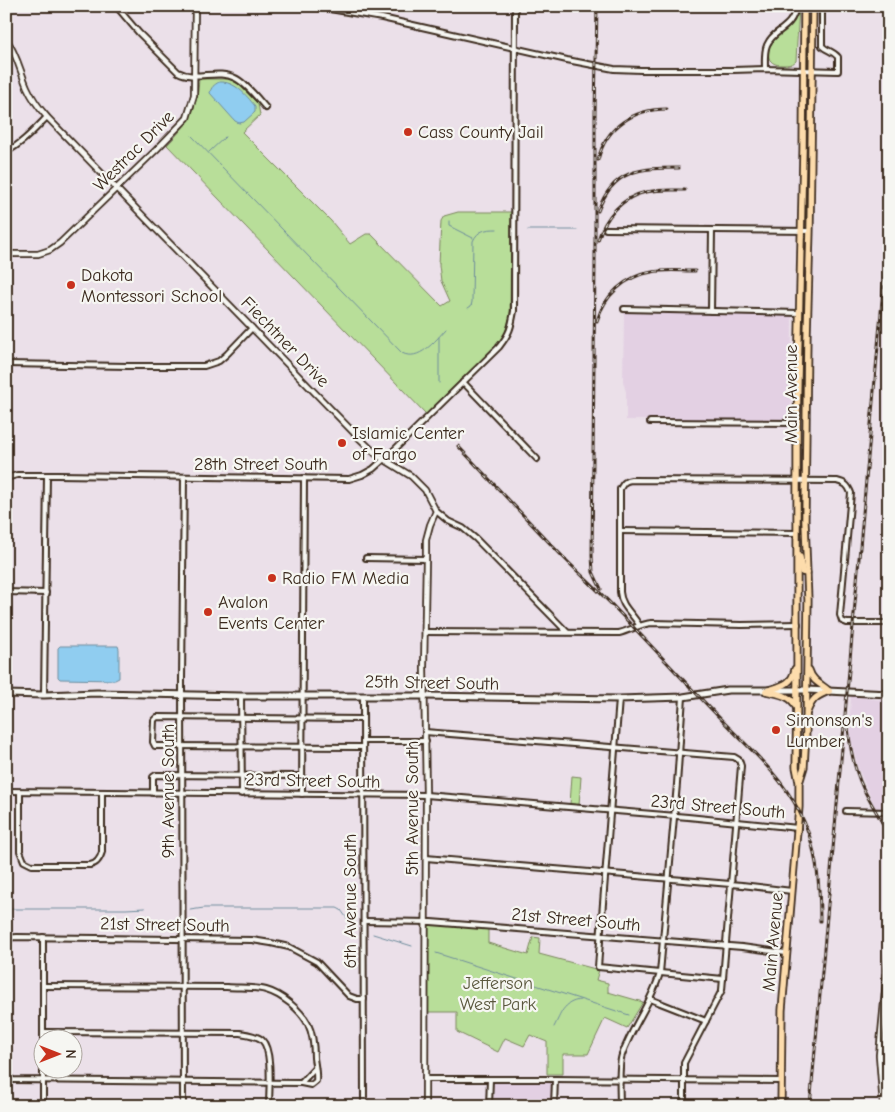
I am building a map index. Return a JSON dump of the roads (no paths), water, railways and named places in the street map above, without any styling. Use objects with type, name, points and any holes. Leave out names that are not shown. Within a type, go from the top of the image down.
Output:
[{"type":"main road","name":"Main Avenue","points":[[781,1106],[782,1010],[798,828],[799,782],[796,767],[798,647],[797,423],[802,231],[804,6]]},
{"type":"main road","name":"Main Avenue","points":[[799,782],[804,767],[807,690],[805,521],[813,6]]},
{"type":"main road","points":[[799,316],[802,348],[807,352]]},
{"type":"main road","points":[[797,525],[801,570],[807,573]]},
{"type":"main road","points":[[766,691],[784,685],[791,680],[794,674],[798,647]]},
{"type":"main road","points":[[807,661],[811,677],[829,691]]},
{"type":"main road","name":"25th Street South","points":[[6,694],[98,693],[620,699],[683,697],[728,690],[807,690],[889,694]]},
{"type":"main road","points":[[766,691],[791,699],[797,710]]},
{"type":"main road","points":[[806,717],[813,700],[820,694],[829,691]]},
{"type":"street","points":[[116,6],[139,33],[181,74],[222,74],[237,78],[266,108]]},
{"type":"street","name":"Westrac Drive","points":[[6,254],[38,254],[50,250],[60,243],[187,118],[194,95],[195,6]]},
{"type":"street","points":[[303,6],[342,10],[614,68],[634,70],[765,69],[838,71],[838,57],[822,46],[822,6]]},
{"type":"street","points":[[515,6],[515,48]]},
{"type":"street","points":[[765,69],[767,44],[774,35],[787,26],[796,6]]},
{"type":"street","name":"Fiechtner Drive","points":[[6,39],[17,58],[33,99],[47,117],[355,434],[377,455],[411,476],[425,490],[436,511]]},
{"type":"street","name":"28th Street South","points":[[6,478],[17,475],[47,475],[349,478],[362,475],[373,469],[499,347],[508,335],[514,311],[515,48]]},
{"type":"street","points":[[6,152],[15,147],[47,117]]},
{"type":"street","points":[[606,229],[810,231]]},
{"type":"street","points":[[711,311],[712,230]]},
{"type":"street","points":[[624,309],[799,316]]},
{"type":"street","points":[[6,364],[204,366],[219,361],[252,328]]},
{"type":"street","points":[[463,382],[537,459]]},
{"type":"street","points":[[650,422],[797,423]]},
{"type":"street","points":[[44,695],[47,475]]},
{"type":"street","name":"9th Avenue South","points":[[182,1106],[184,477]]},
{"type":"street","points":[[302,794],[304,478]]},
{"type":"street","points":[[639,625],[620,598],[620,489],[626,481],[647,480],[837,481],[845,484],[851,493],[840,615],[842,620],[847,623],[889,623]]},
{"type":"street","points":[[436,511],[448,521],[463,528],[476,539],[567,632]]},
{"type":"street","name":"5th Avenue South","points":[[425,1106],[426,540],[436,511]]},
{"type":"street","points":[[620,531],[797,533]]},
{"type":"street","points":[[366,558],[426,559]]},
{"type":"street","points":[[6,592],[46,593]]},
{"type":"street","points":[[425,632],[619,633],[652,622],[742,625],[798,624]]},
{"type":"street","points":[[242,696],[242,794]]},
{"type":"street","name":"6th Avenue South","points":[[363,696],[364,1106]]},
{"type":"street","points":[[620,1106],[622,1053],[650,999],[660,973],[683,697]]},
{"type":"street","points":[[620,699],[598,967],[723,979]]},
{"type":"street","points":[[363,719],[157,717],[154,718],[153,742],[155,746],[363,747]]},
{"type":"street","points":[[425,732],[734,757],[739,760],[741,766],[722,990],[684,1063],[684,1106]]},
{"type":"street","points":[[363,741],[426,741]]},
{"type":"street","points":[[153,793],[153,778],[156,775],[302,776]]},
{"type":"street","name":"23rd Street South","points":[[6,791],[20,794],[102,792],[426,795],[798,828]]},
{"type":"street","points":[[20,794],[20,851],[22,858],[32,865],[90,865],[96,863],[101,857],[102,852],[102,792]]},
{"type":"street","points":[[846,811],[889,812]]},
{"type":"street","points":[[426,858],[792,891]]},
{"type":"street","name":"21st Street South","points":[[364,921],[426,922],[754,948],[786,953]]},
{"type":"street","points":[[42,937],[42,1030]]},
{"type":"street","name":"21st Street South","points":[[6,938],[182,938],[272,942],[289,947],[317,962],[349,996],[364,999]]},
{"type":"street","points":[[883,1106],[879,1055],[887,997],[889,949]]},
{"type":"street","points":[[8,1079],[43,1081],[301,1083],[311,1085],[316,1081],[314,1044],[308,1024],[298,1011],[284,999],[268,991],[255,988],[42,986]]},
{"type":"street","points":[[650,999],[706,1021]]},
{"type":"street","points":[[82,1032],[240,1033],[256,1036],[266,1046],[268,1056],[269,1106]]},
{"type":"street","points":[[301,1083],[315,1068]]},
{"type":"street","points":[[426,1079],[781,1081]]},
{"type":"street","points":[[490,1079],[490,1106]]},
{"type":"street","points":[[554,1106],[555,1079]]},
{"type":"street","points":[[43,1081],[43,1106]]},
{"type":"water","points":[[219,82],[235,86],[255,106],[255,112],[244,122],[239,123],[235,121],[210,93],[213,86]]},
{"type":"water","points":[[60,646],[118,646],[119,678],[115,680],[60,679],[58,677],[58,648]]},
{"type":"waterway","points":[[192,136],[402,353],[408,355],[420,353],[432,344],[446,329]]},
{"type":"waterway","points":[[209,152],[225,137]]},
{"type":"waterway","points":[[449,221],[449,226],[473,238]]},
{"type":"waterway","points":[[468,308],[472,302],[473,241],[477,234],[489,229],[497,229]]},
{"type":"waterway","points":[[528,230],[577,230]]},
{"type":"waterway","points":[[439,337],[439,383]]},
{"type":"waterway","points":[[6,909],[145,908]]},
{"type":"waterway","points":[[190,910],[204,908],[337,908],[341,910],[351,924]]},
{"type":"waterway","points":[[373,934],[412,946]]},
{"type":"waterway","points":[[436,953],[629,1015]]},
{"type":"waterway","points":[[554,1027],[566,1006],[580,1000]]},
{"type":"railway","points":[[597,6],[592,556],[593,572],[601,589]]},
{"type":"railway","points":[[598,160],[608,138],[623,122],[643,112],[667,109]]},
{"type":"railway","points":[[598,211],[604,197],[620,179],[640,171],[679,168]]},
{"type":"railway","points":[[598,240],[610,216],[629,198],[651,191],[685,190]]},
{"type":"railway","points":[[810,1106],[889,223]]},
{"type":"railway","points":[[597,321],[610,296],[633,278],[657,271],[695,271]]},
{"type":"railway","points":[[458,446],[781,783],[799,811],[814,851],[818,879],[820,921]]},
{"type":"railway","points":[[848,727],[853,758],[860,781],[889,836]]},
{"type":"place","name":"Cass County Jail","points":[[408,132]]},
{"type":"place","name":"Dakota Montessori School","points":[[71,285]]},
{"type":"place","name":"Islamic Center of Fargo","points":[[342,443]]},
{"type":"place","name":"Radio FM Media","points":[[272,578]]},
{"type":"place","name":"Avalon Events Center","points":[[208,612]]},
{"type":"place","name":"Simonson's Lumber","points":[[776,730]]},
{"type":"park label","name":"Jefferson West Park","points":[[498,993]]}]
